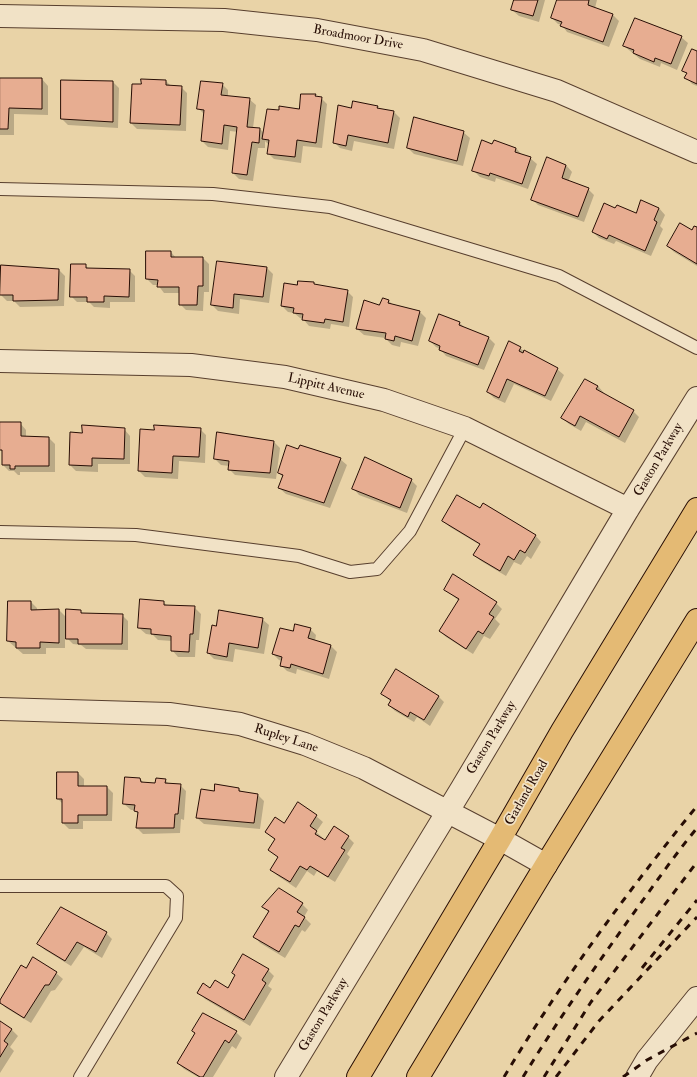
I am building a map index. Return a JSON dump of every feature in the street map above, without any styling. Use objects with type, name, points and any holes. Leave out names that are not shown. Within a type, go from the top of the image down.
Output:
[{"type":"main road","name":"Garland Road","points":[[358,1077],[500,839],[562,730],[697,509]]},
{"type":"main road","points":[[418,1077],[546,865],[697,620]]},
{"type":"street","name":"Broadmoor Drive","points":[[0,16],[224,20],[317,30],[423,50],[557,91],[697,152]]},
{"type":"street","name":"Lippitt Avenue","points":[[0,360],[191,365],[285,377],[384,400],[465,428],[628,509]]},
{"type":"street","name":"Gaston Parkway","points":[[286,1077],[448,812],[628,509],[697,398]]},
{"type":"street","name":"Rupley Lane","points":[[0,708],[169,714],[240,724],[305,744],[364,768],[500,839],[546,865]]},
{"type":"street","points":[[637,1077],[647,1060],[697,998]]},
{"type":"lane","points":[[0,189],[213,194],[330,207],[559,276],[697,348]]},
{"type":"lane","points":[[0,532],[136,535],[299,556],[350,572],[377,569],[410,531],[465,428]]},
{"type":"lane","points":[[0,886],[166,886],[177,896],[176,918],[80,1077]]},
{"type":"building","points":[[514,0],[538,0],[533,16],[511,10]]},
{"type":"building","points":[[557,0],[589,0],[588,5],[613,14],[603,42],[560,26],[562,22],[551,18]]},
{"type":"building","points":[[635,18],[682,36],[671,64],[655,58],[654,62],[633,53],[634,50],[623,46]]},
{"type":"building","points":[[692,49],[697,51],[697,84],[684,78],[687,73],[682,71]]},
{"type":"building","points":[[0,78],[42,78],[42,109],[9,108],[8,129],[0,129]]},
{"type":"building","points":[[141,79],[166,80],[166,85],[182,86],[180,125],[130,123],[132,84],[141,84]]},
{"type":"building","points":[[61,80],[113,81],[113,122],[61,119]]},
{"type":"building","points":[[201,81],[223,83],[221,95],[250,98],[247,127],[260,128],[259,143],[252,142],[247,175],[232,173],[237,127],[224,125],[222,144],[201,141],[204,110],[197,109]]},
{"type":"building","points":[[301,94],[316,94],[315,96],[322,97],[316,143],[297,140],[295,157],[267,154],[269,140],[262,139],[267,109],[279,110],[279,106],[299,109]]},
{"type":"building","points":[[353,101],[394,111],[388,143],[348,135],[346,146],[333,143],[338,105],[351,108]]},
{"type":"building","points":[[414,117],[464,131],[457,161],[407,148]]},
{"type":"building","points":[[482,140],[492,144],[494,140],[516,148],[515,152],[531,157],[522,184],[490,173],[489,176],[472,171]]},
{"type":"building","points":[[547,157],[566,165],[562,178],[589,188],[578,217],[531,200]]},
{"type":"building","points":[[641,200],[659,208],[654,220],[657,222],[645,251],[609,235],[607,239],[592,232],[604,203],[615,208],[617,205],[636,213]]},
{"type":"building","points":[[680,223],[692,230],[694,226],[697,227],[697,264],[667,246]]},
{"type":"building","points":[[146,251],[171,251],[171,257],[203,257],[203,286],[198,286],[197,305],[179,305],[179,287],[157,287],[158,280],[146,279]]},
{"type":"building","points":[[217,261],[267,267],[263,297],[234,294],[233,308],[211,305]]},
{"type":"building","points":[[71,264],[86,264],[86,268],[130,269],[129,297],[104,296],[104,302],[87,302],[87,297],[70,297]]},
{"type":"building","points":[[1,265],[59,269],[58,300],[13,301],[13,295],[0,295]]},
{"type":"building","points":[[298,281],[314,282],[314,284],[348,290],[343,322],[325,319],[324,323],[302,320],[303,314],[293,313],[294,308],[281,306],[284,283],[297,285]]},
{"type":"building","points":[[383,298],[389,300],[388,303],[420,311],[412,341],[395,336],[394,341],[385,339],[386,333],[356,329],[364,300],[379,305]]},
{"type":"building","points":[[439,314],[460,322],[459,325],[489,337],[478,365],[439,350],[440,346],[429,341]]},
{"type":"building","points":[[509,341],[521,347],[519,351],[523,353],[524,350],[558,368],[545,396],[507,379],[499,398],[487,392]]},
{"type":"building","points":[[585,379],[598,386],[596,389],[634,410],[619,437],[580,416],[575,426],[561,418]]},
{"type":"building","points":[[0,422],[21,422],[21,436],[49,437],[49,466],[15,466],[15,469],[10,469],[10,465],[2,465],[2,450],[0,450]]},
{"type":"building","points":[[82,425],[125,428],[124,459],[92,458],[92,466],[69,465],[70,432],[82,433]]},
{"type":"building","points":[[154,425],[201,428],[199,457],[173,456],[172,473],[138,471],[140,429],[154,430]]},
{"type":"building","points":[[217,432],[274,441],[270,473],[228,470],[229,461],[214,459]]},
{"type":"building","points":[[287,445],[298,449],[300,445],[341,458],[324,503],[278,488],[283,475],[278,473]]},
{"type":"building","points":[[365,457],[412,479],[400,508],[352,489]]},
{"type":"building","points":[[457,495],[480,508],[483,503],[536,535],[525,553],[520,550],[514,560],[508,556],[500,571],[473,555],[480,544],[442,521]]},
{"type":"building","points":[[453,574],[497,602],[489,614],[494,617],[483,634],[478,631],[466,649],[439,631],[459,599],[444,590]]},
{"type":"building","points":[[140,599],[164,601],[164,605],[195,606],[193,634],[190,634],[189,652],[171,651],[171,636],[151,634],[151,629],[138,628]]},
{"type":"building","points":[[8,601],[31,601],[31,610],[59,609],[59,643],[40,642],[40,648],[16,648],[16,642],[7,641]]},
{"type":"building","points":[[66,609],[81,610],[81,613],[123,614],[122,644],[78,644],[78,639],[66,639]]},
{"type":"building","points":[[219,610],[263,618],[258,648],[229,643],[227,657],[207,653],[212,625],[216,626]]},
{"type":"building","points":[[295,624],[311,628],[308,638],[331,645],[323,674],[291,664],[290,668],[280,666],[282,657],[272,654],[280,628],[293,631]]},
{"type":"building","points":[[396,669],[439,696],[424,720],[410,712],[408,717],[388,705],[391,700],[381,694]]},
{"type":"building","points":[[57,772],[78,772],[78,786],[107,786],[107,815],[78,815],[78,823],[62,823],[62,799],[57,799]]},
{"type":"building","points":[[125,777],[140,778],[141,782],[155,783],[156,778],[166,779],[165,783],[181,784],[178,814],[175,814],[174,828],[136,828],[138,812],[134,811],[135,805],[123,804]]},
{"type":"building","points":[[215,784],[239,788],[239,791],[258,794],[254,823],[196,818],[201,789],[214,791]]},
{"type":"building","points":[[298,802],[317,815],[310,826],[317,831],[315,834],[325,840],[334,826],[349,836],[341,848],[345,850],[328,877],[310,866],[307,870],[300,866],[290,882],[270,870],[278,857],[268,850],[275,839],[265,832],[275,817],[284,823]]},
{"type":"building","points":[[279,888],[303,903],[297,912],[305,917],[299,927],[295,925],[279,952],[253,937],[269,911],[262,907]]},
{"type":"building","points":[[61,907],[107,932],[96,952],[77,942],[65,961],[37,944]]},
{"type":"building","points":[[243,954],[269,969],[262,980],[266,983],[244,1020],[197,993],[203,983],[210,988],[215,980],[228,988],[235,975],[232,973]]},
{"type":"building","points":[[33,957],[57,972],[49,985],[45,985],[24,1018],[0,1003],[0,1000],[21,965],[26,968]]},
{"type":"building","points":[[203,1013],[237,1031],[229,1043],[225,1040],[203,1077],[200,1077],[177,1063],[195,1033],[192,1031]]},
{"type":"building","points":[[0,1021],[12,1029],[4,1041],[8,1044],[0,1057]]},
{"type":"railway","points":[[504,1077],[548,1007],[620,904],[697,806]]},
{"type":"railway","points":[[523,1077],[602,957],[697,828]]},
{"type":"railway","points":[[544,1077],[591,1002],[697,862]]},
{"type":"railway","points":[[642,968],[697,900]]},
{"type":"railway","points":[[556,1077],[599,1021],[697,917]]},
{"type":"railway","points":[[623,1077],[647,1060],[697,1033]]}]
